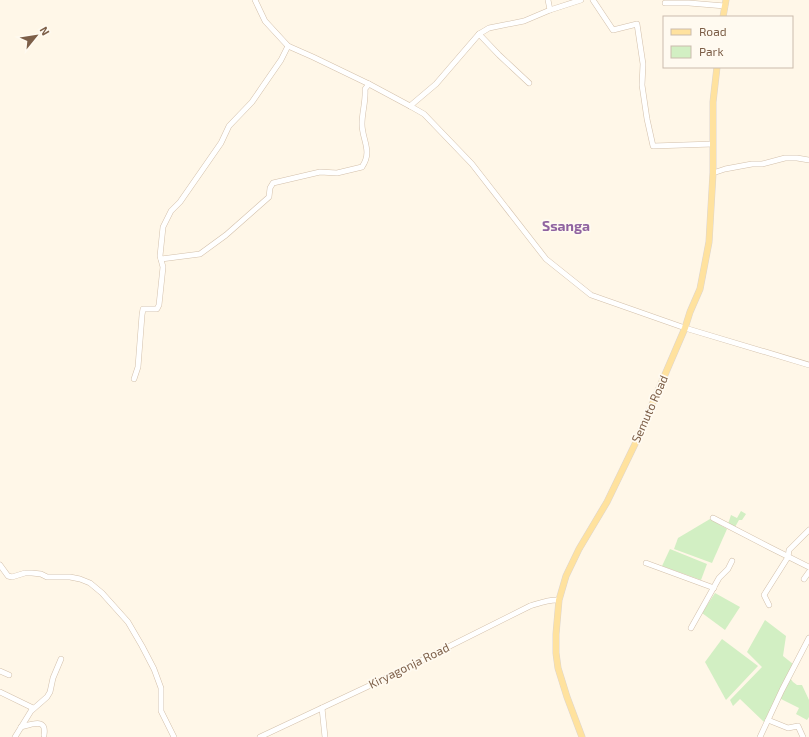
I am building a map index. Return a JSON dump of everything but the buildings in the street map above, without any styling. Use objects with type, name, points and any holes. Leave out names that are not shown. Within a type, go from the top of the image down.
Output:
[{"type":"main road","points":[[723,16],[725,3]]},
{"type":"main road","name":"Semuto Road","points":[[582,737],[566,697],[558,668],[556,634],[559,600],[566,576],[579,549],[607,502],[636,442],[685,328],[700,289],[709,242],[713,173],[713,102],[717,68]]},
{"type":"street","points":[[255,0],[265,20],[288,46],[369,84],[424,114],[472,164],[546,259],[591,295],[685,328],[809,365]]},
{"type":"street","points":[[548,0],[550,10]]},
{"type":"street","points":[[410,106],[436,84],[479,34],[489,28],[524,21],[550,10],[581,0]]},
{"type":"street","points":[[593,0],[613,30],[637,24],[643,64],[642,86],[653,146],[713,144]]},
{"type":"street","points":[[665,3],[725,3]]},
{"type":"street","points":[[479,34],[529,83]]},
{"type":"street","points":[[134,379],[138,367],[143,309],[157,309],[159,305],[163,268],[160,256],[163,227],[171,211],[180,202],[221,143],[229,126],[252,102],[281,60],[288,46]]},
{"type":"street","points":[[161,259],[200,254],[231,230],[269,197],[270,188],[273,183],[320,172],[337,173],[362,167],[366,160],[367,146],[362,126],[363,107],[366,97],[365,89],[369,84]]},
{"type":"street","points":[[713,173],[785,158],[809,160]]},
{"type":"street","points":[[713,518],[809,567]]},
{"type":"street","points":[[769,605],[764,595],[788,557],[789,550],[809,530]]},
{"type":"street","points":[[691,628],[719,578],[728,569],[732,561]]},
{"type":"street","points":[[646,563],[714,588]]},
{"type":"street","points":[[0,565],[8,576],[32,573],[41,574],[47,577],[70,577],[90,583],[102,593],[128,622],[151,663],[161,688],[160,711],[174,737]]},
{"type":"street","points":[[804,579],[809,572]]},
{"type":"street","name":"Kiryagonja Road","points":[[260,737],[390,676],[530,606],[547,600],[559,600]]},
{"type":"street","points":[[760,737],[809,638]]},
{"type":"street","points":[[15,737],[28,714],[33,708],[48,697],[53,678],[61,659]]},
{"type":"street","points":[[0,671],[9,675]]},
{"type":"street","points":[[0,692],[33,708]]},
{"type":"street","points":[[322,708],[325,737]]},
{"type":"street","points":[[768,720],[788,728],[798,726],[803,737]]},
{"type":"street","points":[[22,727],[34,723],[42,725],[44,726],[45,730],[44,736]]},
{"type":"green space","points":[[741,511],[746,514],[742,520],[739,520],[735,527],[728,524],[731,515],[737,518]]},
{"type":"green space","points":[[710,519],[727,529],[712,563],[674,549],[678,538]]},
{"type":"green space","points":[[670,549],[707,564],[701,580],[662,566]]},
{"type":"green space","points":[[715,593],[740,607],[725,630],[702,613]]},
{"type":"green space","points":[[765,620],[786,636],[783,656],[793,664],[764,722],[740,699],[733,706],[730,700],[762,667],[747,652]]},
{"type":"green space","points":[[722,639],[758,666],[726,700],[705,662]]},
{"type":"green space","points":[[790,678],[797,685],[802,685],[809,700],[809,717],[807,720],[796,714],[799,708],[779,698]]},
{"type":"district","name":"Ssanga","points":[[566,226]]}]
